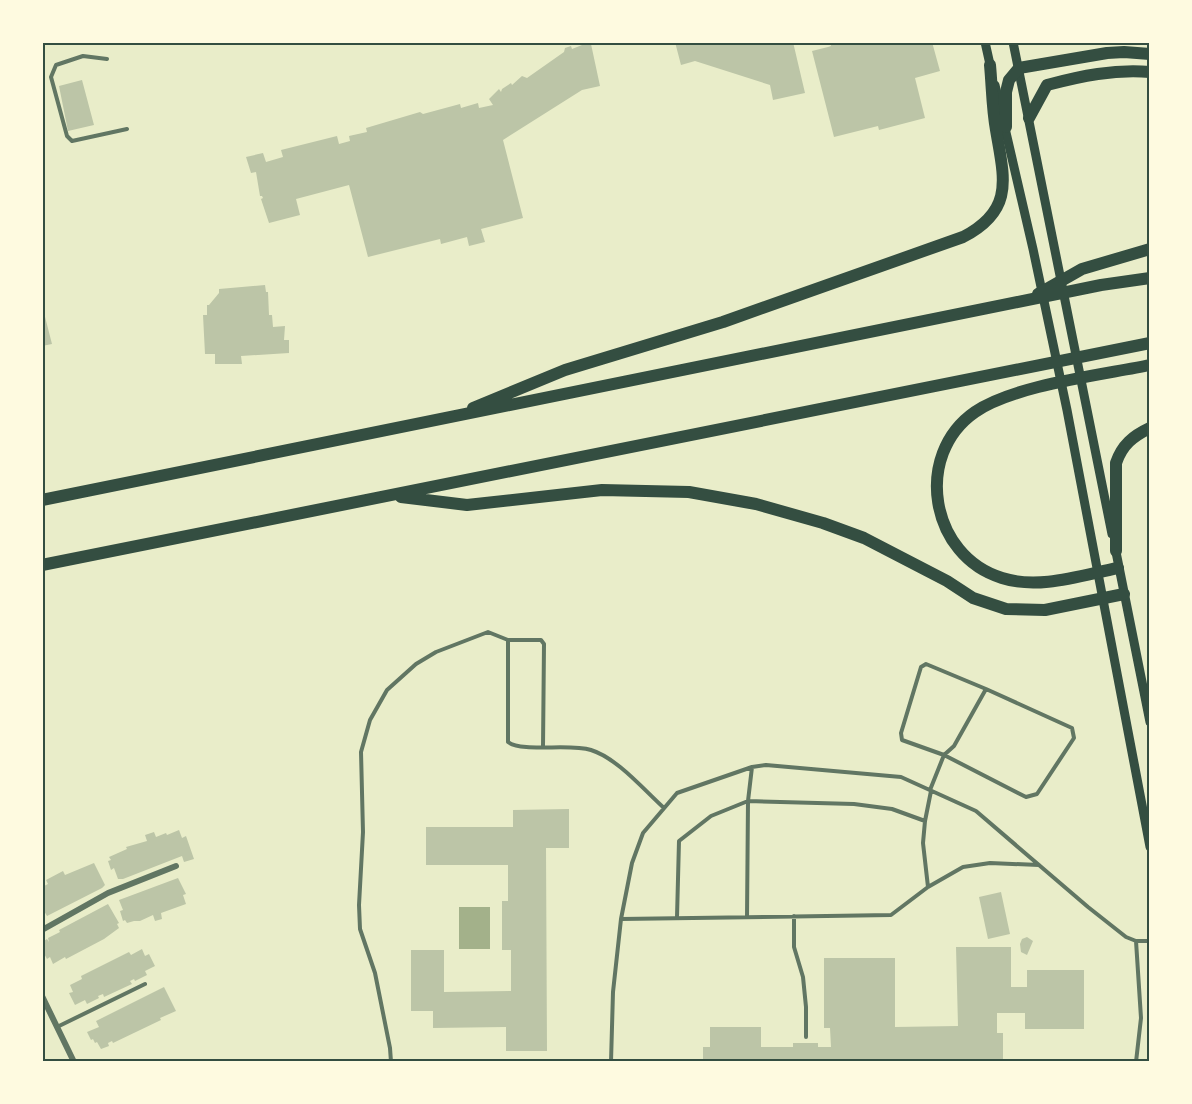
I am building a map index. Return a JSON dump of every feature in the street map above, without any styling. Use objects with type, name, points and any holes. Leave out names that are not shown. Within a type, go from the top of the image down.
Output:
[{"type":"highway","points":[[1006,127],[1006,92],[1009,80],[1019,69],[1107,53],[1150,54]]},
{"type":"highway","points":[[446,419],[565,370],[723,322],[975,231],[985,224],[997,205],[1004,180],[995,127],[990,65]]},
{"type":"highway","points":[[1029,118],[1047,85],[1086,75],[1119,70],[1150,72]]},
{"type":"highway","points":[[1027,300],[1082,269],[1150,249]]},
{"type":"highway","points":[[42,500],[1101,285],[1150,278]]},
{"type":"highway","points":[[42,565],[1150,343]]},
{"type":"highway","points":[[1118,568],[1038,582],[1018,582],[984,571],[950,538],[940,516],[936,493],[937,469],[946,445],[958,426],[976,411],[999,399],[1042,387],[1150,365]]},
{"type":"highway","points":[[1116,551],[1116,462],[1121,449],[1136,435],[1150,428]]},
{"type":"highway","points":[[391,496],[467,505],[603,490],[688,492],[756,504],[864,538],[947,581],[973,598],[1006,609],[1046,610],[1124,594]]},
{"type":"main road","points":[[985,42],[1006,127],[1067,410],[1150,847]]},
{"type":"main road","points":[[1013,42],[1150,722]]},
{"type":"street","points":[[42,930],[108,893],[176,866]]},
{"type":"street","points":[[42,996],[73,1060],[64,1062]]},
{"type":"lane","points":[[107,59],[83,56],[56,65],[51,77],[67,136],[72,141],[127,129]]},
{"type":"lane","points":[[391,1062],[375,973],[360,929],[363,832],[361,752],[370,720],[387,690],[416,664],[436,652],[488,632],[508,640],[541,640],[544,644],[543,747]]},
{"type":"lane","points":[[508,640],[508,741],[512,745],[575,746],[592,750],[610,759],[664,808]]},
{"type":"lane","points":[[926,664],[1072,728],[1074,738],[1033,797],[1026,796],[945,755],[902,740],[901,733],[921,667],[926,664]]},
{"type":"lane","points":[[928,887],[923,843],[931,790],[945,755],[954,746],[987,689]]},
{"type":"lane","points":[[611,1062],[613,992],[621,919],[632,863],[643,833],[677,793],[752,766],[766,765],[901,777],[931,790],[976,811],[1126,937],[1136,941],[1150,941]]},
{"type":"lane","points":[[747,917],[748,801],[752,766]]},
{"type":"lane","points":[[677,917],[679,841],[711,816],[748,801],[854,804],[892,809],[925,821]]},
{"type":"lane","points":[[621,919],[891,915],[928,887],[963,867],[990,863],[1040,865]]},
{"type":"lane","points":[[794,916],[794,947],[803,977],[806,1037]]},
{"type":"lane","points":[[1136,941],[1141,1018],[1136,1062]]},
{"type":"lane","points":[[57,1027],[145,984]]},
{"type":"shaded area","points":[[459,907],[490,907],[490,949],[459,949]]},
{"type":"building","points":[[675,42],[793,42],[805,93],[773,100],[770,85],[695,61],[681,65]]},
{"type":"building","points":[[830,42],[858,42],[858,45],[863,44],[862,42],[932,42],[940,71],[915,78],[925,118],[879,130],[878,126],[834,137],[812,51],[831,46]]},
{"type":"building","points":[[587,43],[591,44],[600,86],[582,90],[503,140],[523,218],[481,229],[485,242],[469,246],[467,237],[441,244],[440,239],[368,257],[349,185],[296,199],[300,215],[269,223],[261,199],[263,198],[260,196],[256,172],[251,173],[246,157],[263,153],[266,162],[283,157],[281,150],[337,136],[339,144],[350,141],[349,136],[367,132],[366,128],[420,112],[423,114],[460,104],[461,108],[478,103],[479,108],[493,105],[489,99],[499,89],[501,92],[522,76],[527,78],[564,52],[565,48],[571,46],[572,49]]},
{"type":"building","points":[[82,80],[94,125],[68,131],[59,86]]},
{"type":"building","points":[[265,285],[273,327],[285,326],[284,340],[289,340],[289,353],[241,356],[242,364],[215,364],[215,354],[205,354],[203,315],[207,315],[207,305],[219,293],[219,289]]},
{"type":"building","points":[[42,310],[52,344],[42,346]]},
{"type":"building","points":[[569,809],[569,848],[546,848],[547,1051],[506,1051],[506,1027],[433,1028],[433,1011],[411,1011],[411,950],[444,950],[444,992],[511,991],[511,950],[502,950],[502,901],[508,901],[508,865],[426,865],[426,827],[513,827],[513,810]]},
{"type":"building","points":[[179,830],[182,838],[186,836],[194,859],[184,862],[182,856],[123,879],[118,879],[114,868],[111,870],[109,857],[127,849],[126,847],[147,841],[145,835],[154,832],[156,837]]},
{"type":"building","points":[[94,863],[105,885],[47,916],[42,911],[42,887],[48,884],[46,880],[63,871],[65,875]]},
{"type":"building","points":[[178,878],[186,894],[183,895],[186,904],[161,913],[162,919],[155,921],[153,915],[140,921],[127,923],[123,921],[120,911],[123,910],[119,900]]},
{"type":"building","points":[[1001,892],[1010,934],[988,939],[979,897]]},
{"type":"building","points":[[108,904],[119,923],[117,924],[119,928],[104,939],[66,959],[65,957],[53,964],[50,957],[47,959],[42,950],[42,942],[47,939],[49,942],[48,938],[60,932],[59,930]]},
{"type":"building","points":[[1027,937],[1033,941],[1027,955],[1021,952],[1020,944],[1022,939]]},
{"type":"building","points":[[956,947],[1011,947],[1011,987],[1027,987],[1027,970],[1084,970],[1084,1029],[1025,1029],[1025,1013],[997,1013],[997,1033],[1003,1033],[1003,1062],[703,1062],[703,1047],[710,1047],[710,1027],[761,1027],[761,1047],[793,1047],[793,1043],[818,1043],[818,1047],[831,1047],[830,1028],[824,1028],[824,958],[895,958],[895,1027],[958,1026]]},
{"type":"building","points":[[142,949],[145,956],[149,954],[155,966],[145,971],[147,975],[130,981],[132,984],[104,997],[103,994],[87,1004],[85,1000],[75,1005],[69,993],[73,992],[70,985],[82,979],[81,976],[129,952],[131,955]]},
{"type":"building","points":[[164,987],[176,1011],[113,1043],[112,1041],[108,1043],[109,1046],[101,1049],[97,1042],[91,1040],[87,1032],[99,1027],[96,1021]]}]
